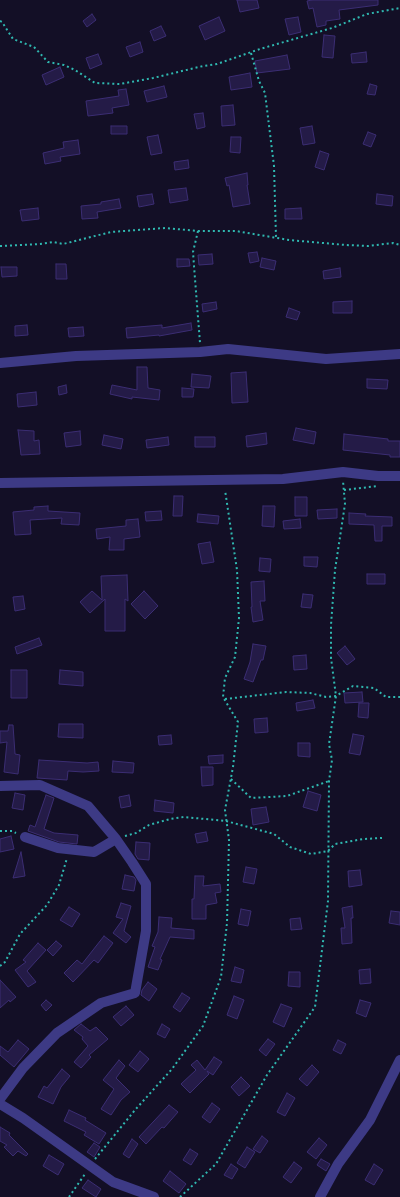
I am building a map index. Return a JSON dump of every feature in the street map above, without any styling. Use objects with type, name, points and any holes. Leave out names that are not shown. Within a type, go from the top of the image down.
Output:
[{"type":"street","points":[[0,363],[76,356],[200,352],[228,349],[326,359],[400,354]]},
{"type":"street","points":[[0,483],[224,481],[283,479],[343,472],[400,476]]},
{"type":"street","points":[[0,786],[40,785],[88,806],[116,839],[146,884],[146,931],[135,993],[101,1003],[57,1033],[23,1068],[0,1099]]},
{"type":"street","points":[[25,837],[58,848],[94,852],[116,839]]},
{"type":"street","points":[[320,1197],[338,1164],[370,1120],[400,1060]]},
{"type":"street","points":[[0,1104],[23,1118],[113,1182],[154,1197]]},
{"type":"path","points":[[0,21],[13,39],[34,47],[48,62],[64,65],[95,83],[120,84],[216,64],[332,28],[366,14],[400,8]]},
{"type":"path","points":[[251,53],[254,66],[265,93],[274,166],[276,237]]},
{"type":"path","points":[[0,246],[53,242],[63,244],[111,232],[165,228],[198,231],[236,231],[289,240],[360,246],[393,243],[400,245]]},
{"type":"path","points":[[198,231],[193,252],[200,352]]},
{"type":"path","points":[[180,1197],[216,1164],[267,1076],[315,1008],[328,901],[329,781],[332,760],[329,744],[336,696],[330,658],[331,625],[335,570],[345,504],[343,472]]},
{"type":"path","points":[[344,490],[383,485],[387,476]]},
{"type":"path","points":[[69,1197],[90,1166],[135,1110],[172,1070],[203,1026],[221,977],[227,923],[229,840],[225,810],[231,779],[238,722],[223,697],[225,678],[235,657],[239,618],[237,570],[224,481]]},
{"type":"path","points":[[225,699],[286,692],[310,693],[326,697],[336,696],[353,686],[374,688],[386,697],[400,697]]},
{"type":"path","points":[[231,779],[251,798],[286,796],[329,781]]},
{"type":"path","points":[[116,839],[136,833],[149,825],[184,817],[209,818],[226,821],[274,834],[290,847],[312,854],[328,851],[335,844],[363,839],[382,838]]},
{"type":"path","points":[[0,831],[12,831],[25,837]]},
{"type":"path","points":[[0,966],[5,962],[20,934],[47,905],[59,885],[69,850]]},
{"type":"building","points":[[237,0],[257,0],[259,8],[240,12]]},
{"type":"building","points":[[378,0],[378,5],[339,10],[340,19],[326,21],[326,25],[317,27],[313,8],[309,9],[307,1]]},
{"type":"building","points":[[92,14],[96,20],[87,27],[83,21]]},
{"type":"building","points":[[219,17],[225,31],[205,40],[199,26]]},
{"type":"building","points":[[298,17],[301,32],[289,35],[285,19]]},
{"type":"building","points":[[161,26],[166,36],[154,41],[150,31]]},
{"type":"building","points":[[324,35],[335,36],[333,58],[322,57]]},
{"type":"building","points":[[140,42],[143,52],[130,57],[126,47]]},
{"type":"building","points":[[366,52],[367,62],[352,63],[351,54]]},
{"type":"building","points":[[98,54],[102,64],[90,69],[86,58]]},
{"type":"building","points":[[287,55],[290,69],[257,73],[255,61]]},
{"type":"building","points":[[60,67],[64,77],[46,85],[42,75]]},
{"type":"building","points":[[250,73],[252,87],[231,90],[229,77]]},
{"type":"building","points":[[370,84],[377,86],[375,95],[367,94]]},
{"type":"building","points":[[164,86],[167,97],[147,102],[144,91]]},
{"type":"building","points":[[126,89],[129,105],[112,108],[113,113],[88,116],[86,101],[119,96],[118,90]]},
{"type":"building","points":[[233,105],[235,125],[222,126],[221,106]]},
{"type":"building","points":[[203,113],[205,127],[197,129],[194,114]]},
{"type":"building","points":[[111,126],[127,126],[127,134],[111,134]]},
{"type":"building","points":[[312,126],[315,143],[303,145],[300,128]]},
{"type":"building","points":[[368,132],[376,135],[371,147],[363,144]]},
{"type":"building","points":[[158,135],[162,153],[151,155],[147,137]]},
{"type":"building","points":[[231,137],[241,137],[240,153],[230,152]]},
{"type":"building","points":[[78,140],[80,154],[60,157],[61,161],[45,164],[43,153],[64,148],[63,142]]},
{"type":"building","points":[[320,151],[329,154],[324,170],[315,167]]},
{"type":"building","points":[[188,160],[189,168],[175,170],[174,162]]},
{"type":"building","points":[[247,173],[250,204],[233,207],[229,185],[227,186],[225,178]]},
{"type":"building","points":[[186,188],[188,200],[170,203],[168,190]]},
{"type":"building","points":[[152,194],[154,204],[139,207],[137,196]]},
{"type":"building","points":[[377,194],[393,196],[392,206],[376,204]]},
{"type":"building","points":[[119,199],[121,208],[97,212],[98,218],[82,219],[81,206],[101,204],[101,202]]},
{"type":"building","points":[[38,208],[39,219],[22,221],[20,210]]},
{"type":"building","points":[[301,208],[302,219],[285,219],[285,209]]},
{"type":"building","points":[[257,252],[259,261],[250,263],[248,253]]},
{"type":"building","points":[[212,254],[213,264],[199,265],[198,255]]},
{"type":"building","points":[[262,258],[276,261],[274,270],[260,267]]},
{"type":"building","points":[[177,259],[189,259],[190,266],[177,267]]},
{"type":"building","points":[[56,264],[66,264],[67,279],[56,279]]},
{"type":"building","points":[[1,267],[17,267],[17,276],[2,277]]},
{"type":"building","points":[[340,268],[341,277],[324,279],[323,271]]},
{"type":"building","points":[[352,301],[352,313],[333,313],[333,302]]},
{"type":"building","points":[[216,302],[217,309],[203,312],[202,304]]},
{"type":"building","points":[[289,308],[300,312],[297,320],[286,317]]},
{"type":"building","points":[[191,323],[192,330],[159,336],[127,338],[126,328],[162,325],[162,328]]},
{"type":"building","points":[[27,325],[28,335],[15,336],[15,326]]},
{"type":"building","points":[[83,327],[84,336],[69,337],[68,328]]},
{"type":"building","points":[[137,367],[147,367],[148,388],[160,390],[159,400],[132,397],[132,399],[110,394],[112,385],[137,390]]},
{"type":"building","points":[[246,372],[248,402],[232,403],[231,373]]},
{"type":"building","points":[[192,374],[211,376],[209,388],[191,387]]},
{"type":"building","points":[[367,379],[388,380],[387,389],[367,388]]},
{"type":"building","points":[[66,385],[67,393],[59,395],[58,387]]},
{"type":"building","points":[[182,388],[194,389],[193,397],[182,397]]},
{"type":"building","points":[[36,392],[37,405],[18,407],[17,394]]},
{"type":"building","points":[[296,428],[316,432],[314,444],[293,440]]},
{"type":"building","points":[[18,430],[34,431],[34,441],[39,440],[40,454],[21,455]]},
{"type":"building","points":[[80,431],[81,445],[66,447],[64,433]]},
{"type":"building","points":[[266,433],[267,444],[247,447],[246,436]]},
{"type":"building","points":[[344,434],[388,439],[388,441],[400,441],[400,457],[390,457],[390,455],[343,450]]},
{"type":"building","points":[[104,435],[123,439],[121,449],[102,445]]},
{"type":"building","points":[[168,437],[169,445],[147,448],[146,440]]},
{"type":"building","points":[[195,437],[215,437],[215,447],[195,447]]},
{"type":"building","points":[[174,496],[183,496],[182,516],[173,516]]},
{"type":"building","points":[[295,497],[307,497],[307,516],[295,516]]},
{"type":"building","points":[[48,506],[48,511],[80,513],[79,525],[61,524],[62,518],[30,520],[31,534],[15,535],[13,512],[34,510],[34,507]]},
{"type":"building","points":[[263,506],[275,506],[274,527],[262,526]]},
{"type":"building","points":[[337,509],[337,518],[318,519],[317,510]]},
{"type":"building","points":[[161,511],[162,520],[146,521],[145,512]]},
{"type":"building","points":[[349,513],[366,514],[365,516],[392,517],[392,526],[382,526],[382,541],[375,541],[374,525],[349,524]]},
{"type":"building","points":[[198,514],[219,516],[218,524],[197,522]]},
{"type":"building","points":[[138,519],[140,537],[124,539],[124,550],[109,550],[110,537],[97,539],[96,529],[126,526],[126,520]]},
{"type":"building","points":[[300,519],[301,528],[284,529],[283,521]]},
{"type":"building","points":[[210,542],[214,562],[202,564],[198,544]]},
{"type":"building","points":[[304,557],[318,557],[317,567],[304,566]]},
{"type":"building","points":[[260,558],[271,559],[270,572],[259,571]]},
{"type":"building","points":[[367,574],[385,574],[385,584],[367,584]]},
{"type":"building","points":[[127,575],[128,601],[125,599],[125,631],[105,631],[105,599],[90,613],[80,602],[92,591],[102,600],[101,576]]},
{"type":"building","points":[[264,581],[265,601],[260,601],[263,620],[253,622],[251,607],[251,582]]},
{"type":"building","points":[[144,591],[158,606],[145,619],[131,604]]},
{"type":"building","points":[[303,594],[313,595],[311,608],[301,607]]},
{"type":"building","points":[[23,596],[25,609],[15,611],[13,597]]},
{"type":"building","points":[[39,638],[42,645],[17,654],[15,647]]},
{"type":"building","points":[[253,644],[266,646],[263,660],[261,660],[253,682],[244,679],[250,662]]},
{"type":"building","points":[[345,646],[355,659],[347,665],[337,653]]},
{"type":"building","points":[[306,655],[307,669],[294,670],[293,656]]},
{"type":"building","points":[[11,670],[27,670],[27,698],[11,698]]},
{"type":"building","points":[[60,670],[83,672],[83,686],[59,684]]},
{"type":"building","points":[[362,692],[363,702],[345,703],[344,693]]},
{"type":"building","points":[[313,700],[315,708],[297,711],[296,703]]},
{"type":"building","points":[[359,703],[369,703],[368,718],[358,717]]},
{"type":"building","points":[[267,718],[268,732],[255,733],[254,719]]},
{"type":"building","points":[[59,724],[83,724],[83,738],[58,737]]},
{"type":"building","points":[[9,725],[13,725],[15,754],[20,755],[18,774],[4,772],[7,742],[0,743],[0,731],[8,731]]},
{"type":"building","points":[[353,734],[364,736],[360,755],[349,753]]},
{"type":"building","points":[[171,735],[172,744],[159,745],[158,736]]},
{"type":"building","points":[[298,743],[310,743],[310,757],[298,756]]},
{"type":"building","points":[[223,755],[223,763],[209,764],[208,756]]},
{"type":"building","points":[[39,760],[87,763],[98,762],[99,771],[68,771],[67,780],[37,778]]},
{"type":"building","points":[[113,761],[134,763],[133,773],[112,772]]},
{"type":"building","points":[[201,767],[213,767],[213,785],[202,786]]},
{"type":"building","points":[[308,791],[321,795],[317,811],[303,807]]},
{"type":"building","points":[[15,793],[25,795],[23,810],[12,808]]},
{"type":"building","points":[[46,795],[54,798],[44,829],[54,833],[78,835],[77,844],[59,842],[28,831],[30,825],[35,827]]},
{"type":"building","points":[[129,795],[131,806],[121,808],[119,797]]},
{"type":"building","points":[[155,800],[174,803],[173,813],[154,811]]},
{"type":"building","points":[[266,807],[269,822],[253,825],[251,809]]},
{"type":"building","points":[[206,832],[208,841],[197,843],[195,834]]},
{"type":"building","points":[[11,836],[14,849],[0,852],[0,839]]},
{"type":"building","points":[[136,842],[150,843],[149,860],[138,859],[135,854]]},
{"type":"building","points":[[21,852],[25,876],[13,878]]},
{"type":"building","points":[[246,867],[257,869],[254,884],[243,882]]},
{"type":"building","points":[[360,870],[362,885],[349,887],[348,871]]},
{"type":"building","points":[[125,875],[134,877],[136,880],[134,891],[122,889]]},
{"type":"building","points":[[195,876],[204,876],[203,886],[220,884],[221,892],[215,893],[217,903],[206,905],[206,919],[192,919],[192,899],[194,899]]},
{"type":"building","points":[[121,903],[131,906],[124,931],[131,937],[126,943],[113,933],[123,919],[116,917]]},
{"type":"building","points":[[352,906],[352,943],[342,944],[341,928],[345,928],[342,908]]},
{"type":"building","points":[[69,907],[80,914],[72,927],[60,920]]},
{"type":"building","points":[[241,909],[251,911],[248,926],[238,924]]},
{"type":"building","points":[[391,911],[400,912],[400,925],[389,923]]},
{"type":"building","points":[[159,917],[172,918],[171,928],[194,930],[194,939],[170,937],[160,959],[162,960],[158,970],[148,967],[155,947],[152,946],[158,932]]},
{"type":"building","points":[[300,918],[302,929],[291,930],[290,919]]},
{"type":"building","points":[[104,936],[113,943],[98,963],[94,960],[73,982],[64,973],[77,960],[82,964]]},
{"type":"building","points":[[56,941],[62,946],[53,956],[47,950]]},
{"type":"building","points":[[38,943],[46,950],[27,971],[36,982],[28,987],[15,970],[26,962],[23,960]]},
{"type":"building","points":[[235,967],[244,970],[241,983],[231,981]]},
{"type":"building","points":[[370,969],[371,983],[360,984],[359,970]]},
{"type":"building","points":[[289,972],[300,972],[300,987],[288,986]]},
{"type":"building","points":[[0,980],[16,997],[10,1002],[9,1000],[0,1008]]},
{"type":"building","points":[[148,982],[157,989],[149,1001],[141,995],[142,990]]},
{"type":"building","points":[[182,993],[190,998],[180,1012],[173,1007]]},
{"type":"building","points":[[234,996],[244,1000],[237,1019],[227,1015]]},
{"type":"building","points":[[46,1000],[52,1005],[46,1011],[41,1005]]},
{"type":"building","points":[[360,1000],[371,1003],[366,1017],[356,1013]]},
{"type":"building","points":[[281,1004],[292,1008],[284,1027],[273,1022]]},
{"type":"building","points":[[126,1006],[134,1015],[121,1026],[113,1017]]},
{"type":"building","points":[[81,1024],[90,1031],[96,1027],[108,1039],[89,1055],[91,1057],[81,1068],[74,1062],[88,1046],[82,1039],[83,1037],[74,1030]]},
{"type":"building","points":[[162,1024],[170,1029],[165,1038],[157,1034]]},
{"type":"building","points":[[268,1039],[275,1044],[266,1056],[259,1050]]},
{"type":"building","points":[[18,1040],[29,1049],[14,1067],[0,1055],[0,1046],[8,1052]]},
{"type":"building","points":[[338,1040],[346,1044],[341,1054],[333,1050]]},
{"type":"building","points":[[140,1051],[149,1059],[138,1072],[129,1065]]},
{"type":"building","points":[[214,1057],[222,1062],[213,1075],[207,1071],[209,1074],[190,1093],[181,1084],[196,1070],[191,1065],[197,1060],[205,1070]]},
{"type":"building","points":[[119,1060],[125,1066],[116,1078],[130,1092],[121,1100],[111,1115],[101,1109],[114,1089],[103,1080]]},
{"type":"building","points":[[312,1065],[319,1072],[307,1086],[299,1079]]},
{"type":"building","points":[[62,1069],[70,1076],[61,1087],[53,1104],[38,1097],[44,1086],[47,1088]]},
{"type":"building","points":[[241,1077],[250,1086],[239,1096],[231,1087]]},
{"type":"building","points":[[287,1093],[295,1098],[285,1116],[277,1112]]},
{"type":"building","points":[[212,1103],[220,1109],[210,1123],[202,1117]]},
{"type":"building","points":[[169,1105],[178,1112],[164,1128],[162,1127],[146,1144],[139,1137]]},
{"type":"building","points":[[69,1110],[86,1118],[85,1120],[106,1133],[99,1144],[84,1135],[86,1132],[64,1121]]},
{"type":"building","points":[[0,1127],[10,1133],[9,1135],[28,1154],[26,1156],[18,1151],[13,1156],[4,1147],[7,1145],[0,1141]]},
{"type":"building","points":[[262,1136],[268,1141],[260,1153],[253,1149]]},
{"type":"building","points":[[319,1138],[327,1145],[316,1159],[307,1152]]},
{"type":"building","points":[[132,1139],[138,1144],[129,1158],[123,1154]]},
{"type":"building","points":[[94,1143],[100,1147],[94,1157],[87,1152]]},
{"type":"building","points":[[247,1147],[255,1152],[245,1168],[237,1163]]},
{"type":"building","points":[[190,1149],[198,1154],[191,1165],[183,1160]]},
{"type":"building","points":[[49,1155],[64,1164],[58,1175],[43,1166]]},
{"type":"building","points":[[321,1159],[330,1164],[326,1171],[317,1165]]},
{"type":"building","points":[[294,1162],[302,1168],[291,1183],[283,1177]]},
{"type":"building","points":[[231,1164],[238,1169],[232,1179],[224,1175]]},
{"type":"building","points":[[374,1164],[383,1170],[374,1185],[365,1180]]},
{"type":"building","points":[[170,1171],[186,1184],[179,1193],[163,1181]]},
{"type":"building","points":[[88,1180],[101,1189],[96,1197],[82,1188]]}]
